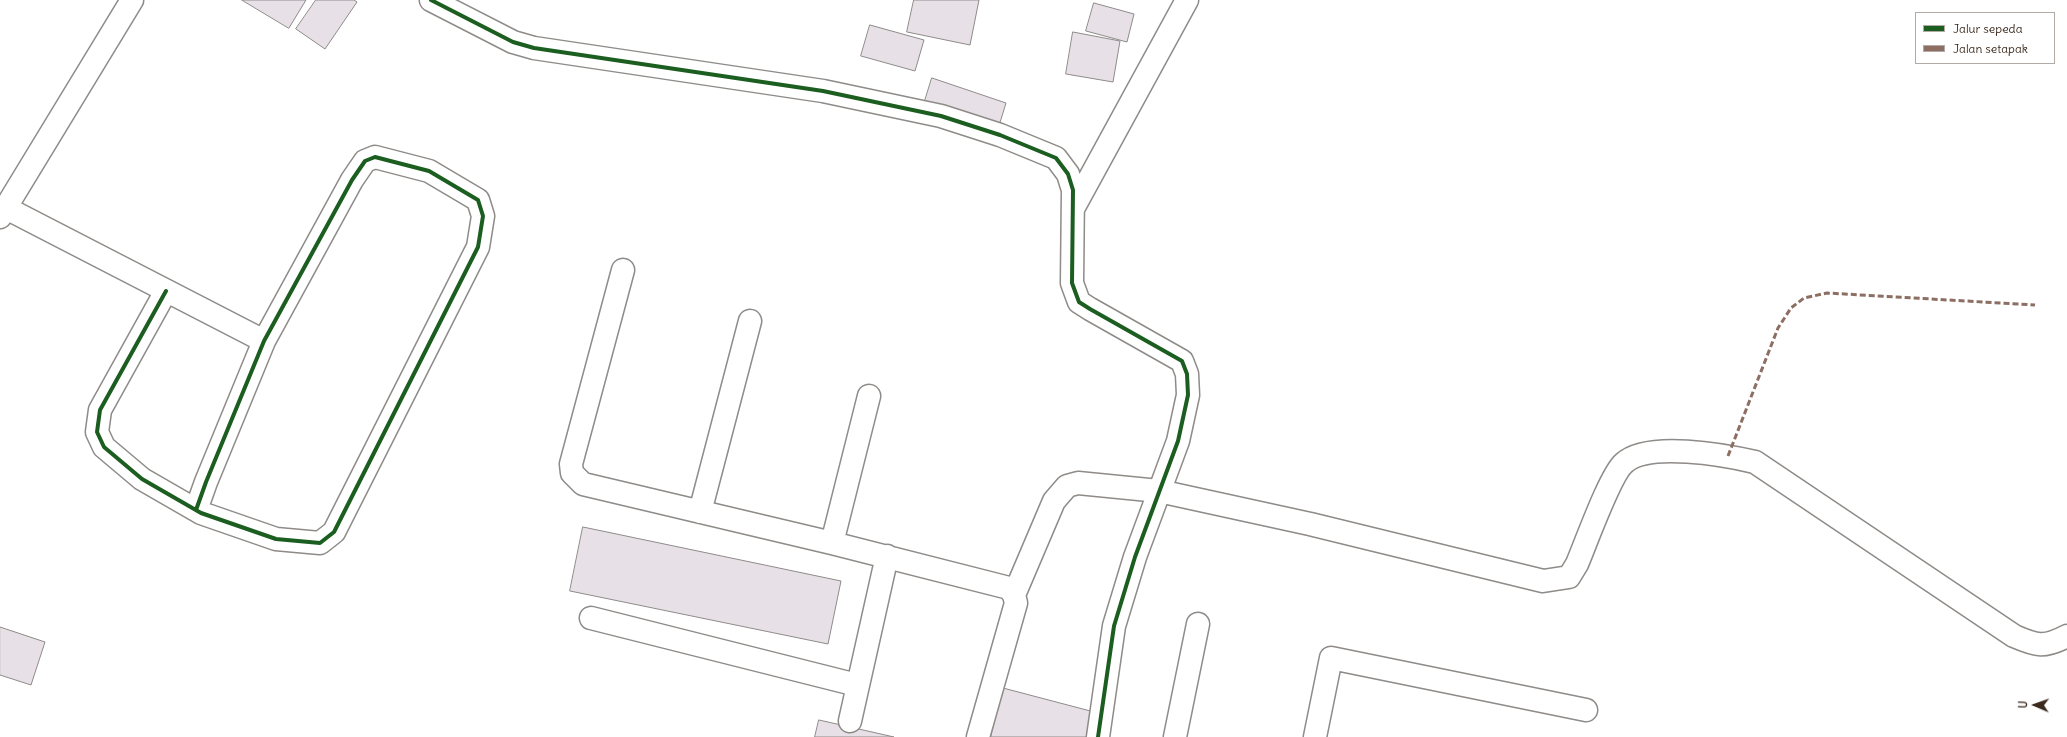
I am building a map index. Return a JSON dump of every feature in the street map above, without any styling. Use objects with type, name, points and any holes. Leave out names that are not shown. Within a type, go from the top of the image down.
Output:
[{"type":"street","points":[[132,0],[3,213],[166,291],[264,341]]},
{"type":"street","points":[[431,0],[513,42],[534,48],[823,91],[941,116],[1000,135],[1056,158],[1068,174],[1073,190],[1072,282],[1079,302],[1182,361],[1187,374],[1188,395],[1178,441],[1135,557],[1114,626],[1098,737]]},
{"type":"street","points":[[1074,207],[1187,0]]},
{"type":"street","points":[[166,291],[100,410],[97,432],[104,447],[142,479],[196,510],[276,539],[320,543],[334,532],[478,247],[483,216],[478,200],[429,171],[375,157],[364,161],[352,180],[264,341],[196,510]]},
{"type":"street","points":[[623,270],[572,464],[572,473],[583,484],[886,556],[1009,588],[1014,595],[1016,603],[978,737]]},
{"type":"street","points":[[700,512],[750,321]]},
{"type":"street","points":[[832,543],[869,396]]},
{"type":"street","points":[[1014,595],[1054,501],[1067,486],[1078,483],[1159,491],[1310,524],[1543,581],[1569,577],[1577,564],[1614,478],[1627,460],[1649,452],[1705,452],[1755,462],[2014,636],[2031,643],[2051,645],[2067,636]]},
{"type":"street","points":[[850,721],[886,556]]},
{"type":"street","points":[[591,618],[857,685]]},
{"type":"street","points":[[1175,737],[1198,624]]},
{"type":"street","points":[[1315,737],[1331,658],[1586,710]]},
{"type":"building","points":[[242,0],[306,0],[289,28]]},
{"type":"building","points":[[316,0],[354,0],[357,2],[325,49],[296,29]]},
{"type":"building","points":[[914,0],[979,0],[970,45],[907,32]]},
{"type":"building","points":[[1094,3],[1134,14],[1127,42],[1086,31]]},
{"type":"building","points":[[870,25],[924,40],[915,71],[861,56]]},
{"type":"building","points":[[1073,32],[1120,41],[1113,82],[1066,74]]},
{"type":"building","points":[[932,78],[1006,103],[998,129],[924,104]]},
{"type":"building","points":[[583,527],[841,581],[828,644],[570,591]]},
{"type":"building","points":[[0,627],[45,642],[31,685],[0,675]]},
{"type":"building","points":[[1003,688],[1098,713],[1092,737],[991,737]]},
{"type":"building","points":[[819,720],[894,737],[815,737]]},
{"type":"marked path","points":[[1728,456],[1778,328],[1791,308],[1804,298],[1827,293],[2035,305]]},
{"type":"cycle path","points":[[431,0],[513,42],[534,48],[823,91],[941,116],[1000,135],[1056,158],[1068,174],[1073,190],[1072,283],[1079,302],[1182,361],[1187,374],[1188,395],[1178,441],[1135,557],[1114,626],[1098,737]]},
{"type":"cycle path","points":[[166,291],[100,410],[97,432],[104,447],[142,479],[201,513],[276,539],[320,543],[334,532],[478,247],[483,216],[478,200],[429,171],[375,157],[365,161],[352,180],[264,341],[196,510]]}]
